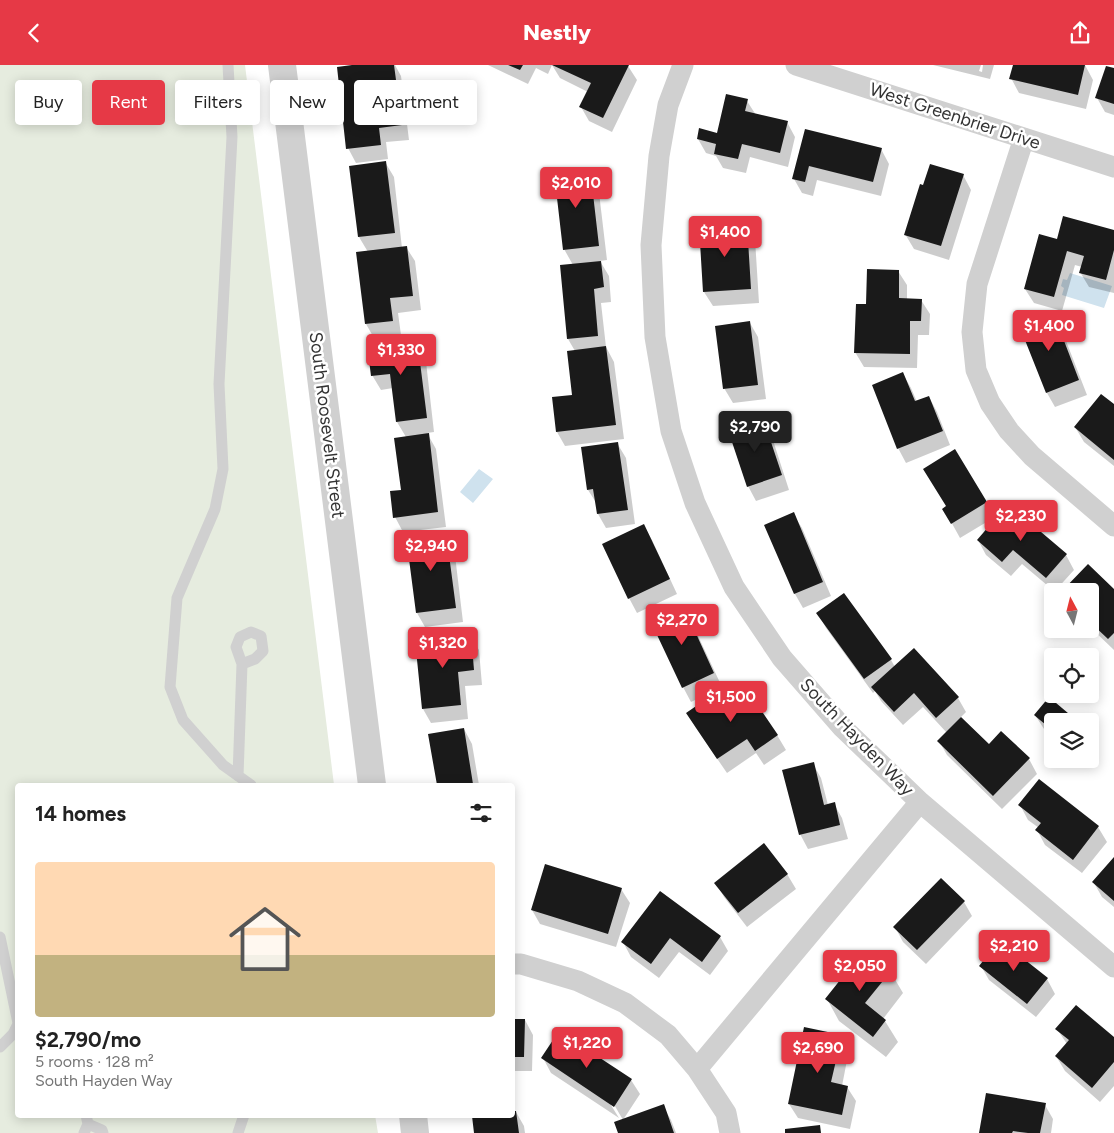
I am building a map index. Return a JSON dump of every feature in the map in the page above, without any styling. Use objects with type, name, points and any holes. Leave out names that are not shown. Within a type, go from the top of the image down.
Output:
[{"type":"street","name":"South Roosevelt Street","points":[[282,65],[372,783]]},
{"type":"street","name":"South Hayden Way","points":[[682,65],[668,105],[659,157],[651,245],[655,337],[671,431],[695,503],[734,587],[782,658],[843,728],[920,802],[1114,967]]},
{"type":"street","name":"West Greenbrier Drive","points":[[796,65],[837,71],[1024,138],[1114,167]]},
{"type":"street","points":[[1024,138],[977,284],[972,332],[976,370],[990,403],[1032,457],[1114,526]]},
{"type":"street","points":[[697,1069],[920,802]]},
{"type":"street","points":[[515,964],[521,964],[578,981],[625,1003],[668,1035],[697,1069],[726,1113],[730,1133]]},
{"type":"street","points":[[413,1118],[415,1133]]},
{"type":"lane","points":[[228,65],[232,137],[219,384],[223,469],[216,509],[177,598],[170,687],[183,720],[223,765],[248,783]]},
{"type":"lane","points":[[238,776],[242,664]]},
{"type":"lane","points":[[0,937],[15,1023]]},
{"type":"lane","points":[[0,1047],[15,1030]]},
{"type":"lane","points":[[238,1133],[243,1118]]},
{"type":"lane","points":[[86,1124],[102,1130],[103,1133]]},
{"type":"shaded area","points":[[0,65],[245,65],[247,80],[175,80],[175,125],[252,125],[334,783],[15,783],[15,1118],[376,1118],[378,1133],[0,1133]]},
{"type":"water","points":[[1070,273],[1112,286],[1104,308],[1062,295],[1064,288],[1061,286],[1063,279],[1067,280]]},
{"type":"water","points":[[479,469],[493,479],[473,503],[460,492]]},
{"type":"building","points":[[394,65],[396,80],[354,80],[354,125],[402,125],[379,128],[381,145],[346,149],[343,125],[344,80],[338,80],[337,67]]},
{"type":"building","points":[[508,65],[523,65],[520,70]]},
{"type":"building","points":[[552,65],[629,65],[603,118],[579,107],[591,83]]},
{"type":"building","points":[[1013,65],[1085,65],[1078,95],[1009,79]]},
{"type":"building","points":[[1106,66],[1114,68],[1114,104],[1095,98]]},
{"type":"building","points":[[726,94],[748,99],[745,111],[788,121],[780,153],[742,144],[738,159],[714,154],[716,144],[697,139],[699,128],[717,133]]},
{"type":"building","points":[[805,129],[882,148],[873,182],[809,166],[805,182],[792,179]]},
{"type":"building","points":[[386,161],[395,233],[358,237],[349,166]]},
{"type":"building","points":[[930,164],[964,174],[941,246],[904,235],[920,184],[923,185]]},
{"type":"building","points":[[590,168],[599,246],[563,250],[554,172]]},
{"type":"building","points":[[1063,216],[1114,230],[1114,250],[1106,280],[1079,273],[1084,256],[1067,251],[1054,297],[1024,289],[1039,234],[1057,239]]},
{"type":"building","points":[[747,224],[751,289],[703,292],[699,226]]},
{"type":"building","points":[[407,246],[413,296],[390,298],[393,321],[365,324],[356,252]]},
{"type":"building","points":[[601,261],[604,287],[594,289],[598,336],[567,339],[560,265]]},
{"type":"building","points":[[867,269],[899,270],[899,298],[922,299],[921,321],[910,321],[910,354],[854,353],[856,304],[866,304]]},
{"type":"building","points":[[1053,312],[1079,380],[1046,393],[1019,325]]},
{"type":"building","points":[[750,321],[758,385],[723,389],[715,326]]},
{"type":"building","points":[[417,338],[427,418],[396,422],[390,374],[371,376],[367,344]]},
{"type":"building","points":[[606,346],[616,425],[556,432],[552,397],[572,395],[567,351]]},
{"type":"building","points":[[903,372],[915,401],[929,396],[943,431],[897,449],[872,385]]},
{"type":"building","points":[[1101,394],[1114,404],[1114,460],[1074,427]]},
{"type":"building","points":[[763,418],[782,475],[747,487],[728,430]]},
{"type":"building","points":[[429,433],[438,512],[393,518],[390,491],[401,490],[394,438]]},
{"type":"building","points":[[618,442],[628,510],[597,514],[593,489],[587,490],[581,447]]},
{"type":"building","points":[[955,449],[987,502],[951,524],[942,509],[946,506],[923,469]]},
{"type":"building","points":[[1008,504],[1067,554],[1046,578],[1013,550],[1002,562],[977,540]]},
{"type":"building","points":[[794,512],[823,582],[794,594],[764,525]]},
{"type":"building","points":[[644,524],[670,579],[628,599],[602,544]]},
{"type":"building","points":[[446,532],[456,608],[416,613],[406,536]]},
{"type":"building","points":[[1088,564],[1114,589],[1114,633],[1108,639],[1099,630],[1099,583],[1070,583]]},
{"type":"building","points":[[844,593],[892,659],[864,679],[816,613]]},
{"type":"building","points":[[683,605],[714,673],[682,688],[650,620]]},
{"type":"building","points":[[471,634],[474,670],[458,672],[461,705],[422,709],[415,640]]},
{"type":"building","points":[[914,648],[959,697],[936,718],[914,693],[894,712],[871,687]]},
{"type":"building","points":[[724,687],[738,707],[752,697],[778,735],[755,751],[747,739],[717,759],[686,713]]},
{"type":"building","points":[[1044,703],[1056,703],[1068,713],[1044,713],[1044,723],[1034,715]]},
{"type":"building","points":[[961,717],[989,744],[1001,731],[1030,758],[993,796],[937,741]]},
{"type":"building","points":[[464,728],[473,783],[437,783],[428,734]]},
{"type":"building","points":[[814,762],[824,805],[835,802],[840,825],[799,835],[782,770]]},
{"type":"building","points":[[1039,779],[1099,826],[1073,860],[1035,830],[1041,823],[1018,805]]},
{"type":"building","points":[[764,843],[788,874],[738,913],[714,883]]},
{"type":"building","points":[[1114,857],[1114,901],[1092,882]]},
{"type":"building","points":[[545,864],[622,888],[608,934],[531,910]]},
{"type":"building","points":[[941,878],[965,901],[917,950],[893,927]]},
{"type":"building","points":[[660,891],[721,936],[702,962],[670,938],[651,964],[621,942]]},
{"type":"building","points":[[1000,940],[1048,978],[1027,1004],[979,966]]},
{"type":"building","points":[[864,950],[891,971],[865,1003],[886,1020],[873,1037],[825,999]]},
{"type":"building","points":[[1076,1005],[1114,1037],[1114,1062],[1092,1088],[1055,1056],[1069,1040],[1055,1029]]},
{"type":"building","points":[[515,1019],[525,1019],[524,1057],[515,1057]]},
{"type":"building","points":[[804,1027],[842,1035],[831,1082],[848,1086],[842,1115],[788,1104]]},
{"type":"building","points":[[559,1031],[632,1079],[614,1107],[541,1058]]},
{"type":"building","points":[[986,1093],[1046,1103],[1040,1133],[1013,1131],[1012,1133],[979,1133]]},
{"type":"building","points":[[664,1104],[674,1133],[618,1133],[614,1122]]},
{"type":"building","points":[[516,1111],[519,1133],[474,1133],[472,1118],[515,1118]]},
{"type":"building","points":[[820,1125],[821,1133],[785,1133],[785,1129]]}]
